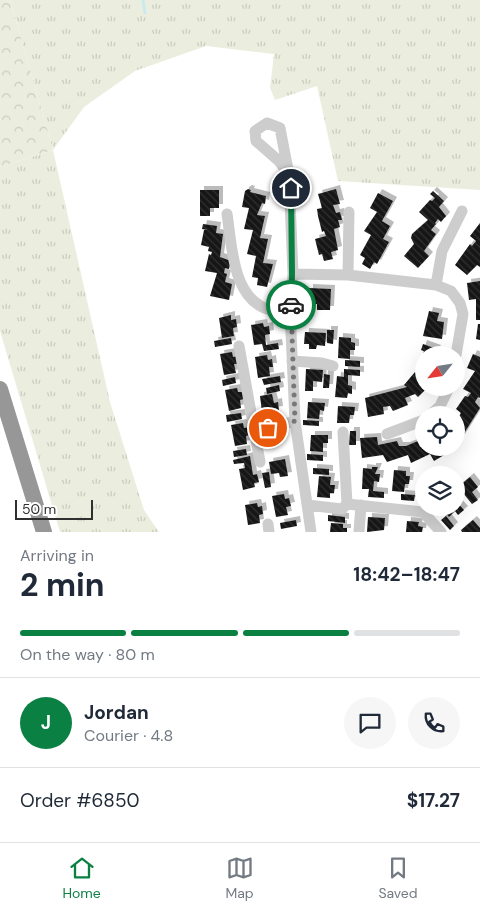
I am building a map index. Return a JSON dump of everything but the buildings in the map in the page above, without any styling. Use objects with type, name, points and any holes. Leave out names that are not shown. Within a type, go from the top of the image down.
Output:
[{"type":"highway","points":[[0,388],[44,532]]},
{"type":"street","points":[[289,175],[291,188],[292,274],[290,310],[295,421],[310,532]]},
{"type":"street","points":[[436,285],[442,251],[462,211]]},
{"type":"street","points":[[348,275],[349,212]]},
{"type":"street","points":[[227,214],[240,282],[247,296],[271,310],[290,310]]},
{"type":"street","points":[[292,274],[348,275],[436,285],[452,291],[460,303],[463,314],[458,346]]},
{"type":"street","points":[[239,346],[260,462]]},
{"type":"street","points":[[292,361],[322,363],[333,366]]},
{"type":"street","points":[[254,432],[295,421]]},
{"type":"street","points":[[387,434],[415,423]]},
{"type":"street","points":[[343,432],[347,504]]},
{"type":"street","points":[[307,505],[342,508],[347,504],[361,504],[423,512],[441,532]]},
{"type":"street","points":[[359,532],[361,504]]},
{"type":"green space","points":[[0,0],[10,0],[53,150],[0,167]]},
{"type":"green space","points":[[10,0],[480,0],[480,190],[338,181],[317,86],[275,100],[270,88],[274,54],[206,46],[135,71],[84,107],[53,150]]},
{"type":"green space","points":[[53,150],[110,402],[144,510],[159,532],[60,532],[0,331],[0,167]]},
{"type":"waterway","points":[[143,0],[145,13]]},
{"type":"way so far","points":[[268,428],[295,421],[291,305]]},
{"type":"route","points":[[291,188],[291,305]]}]
